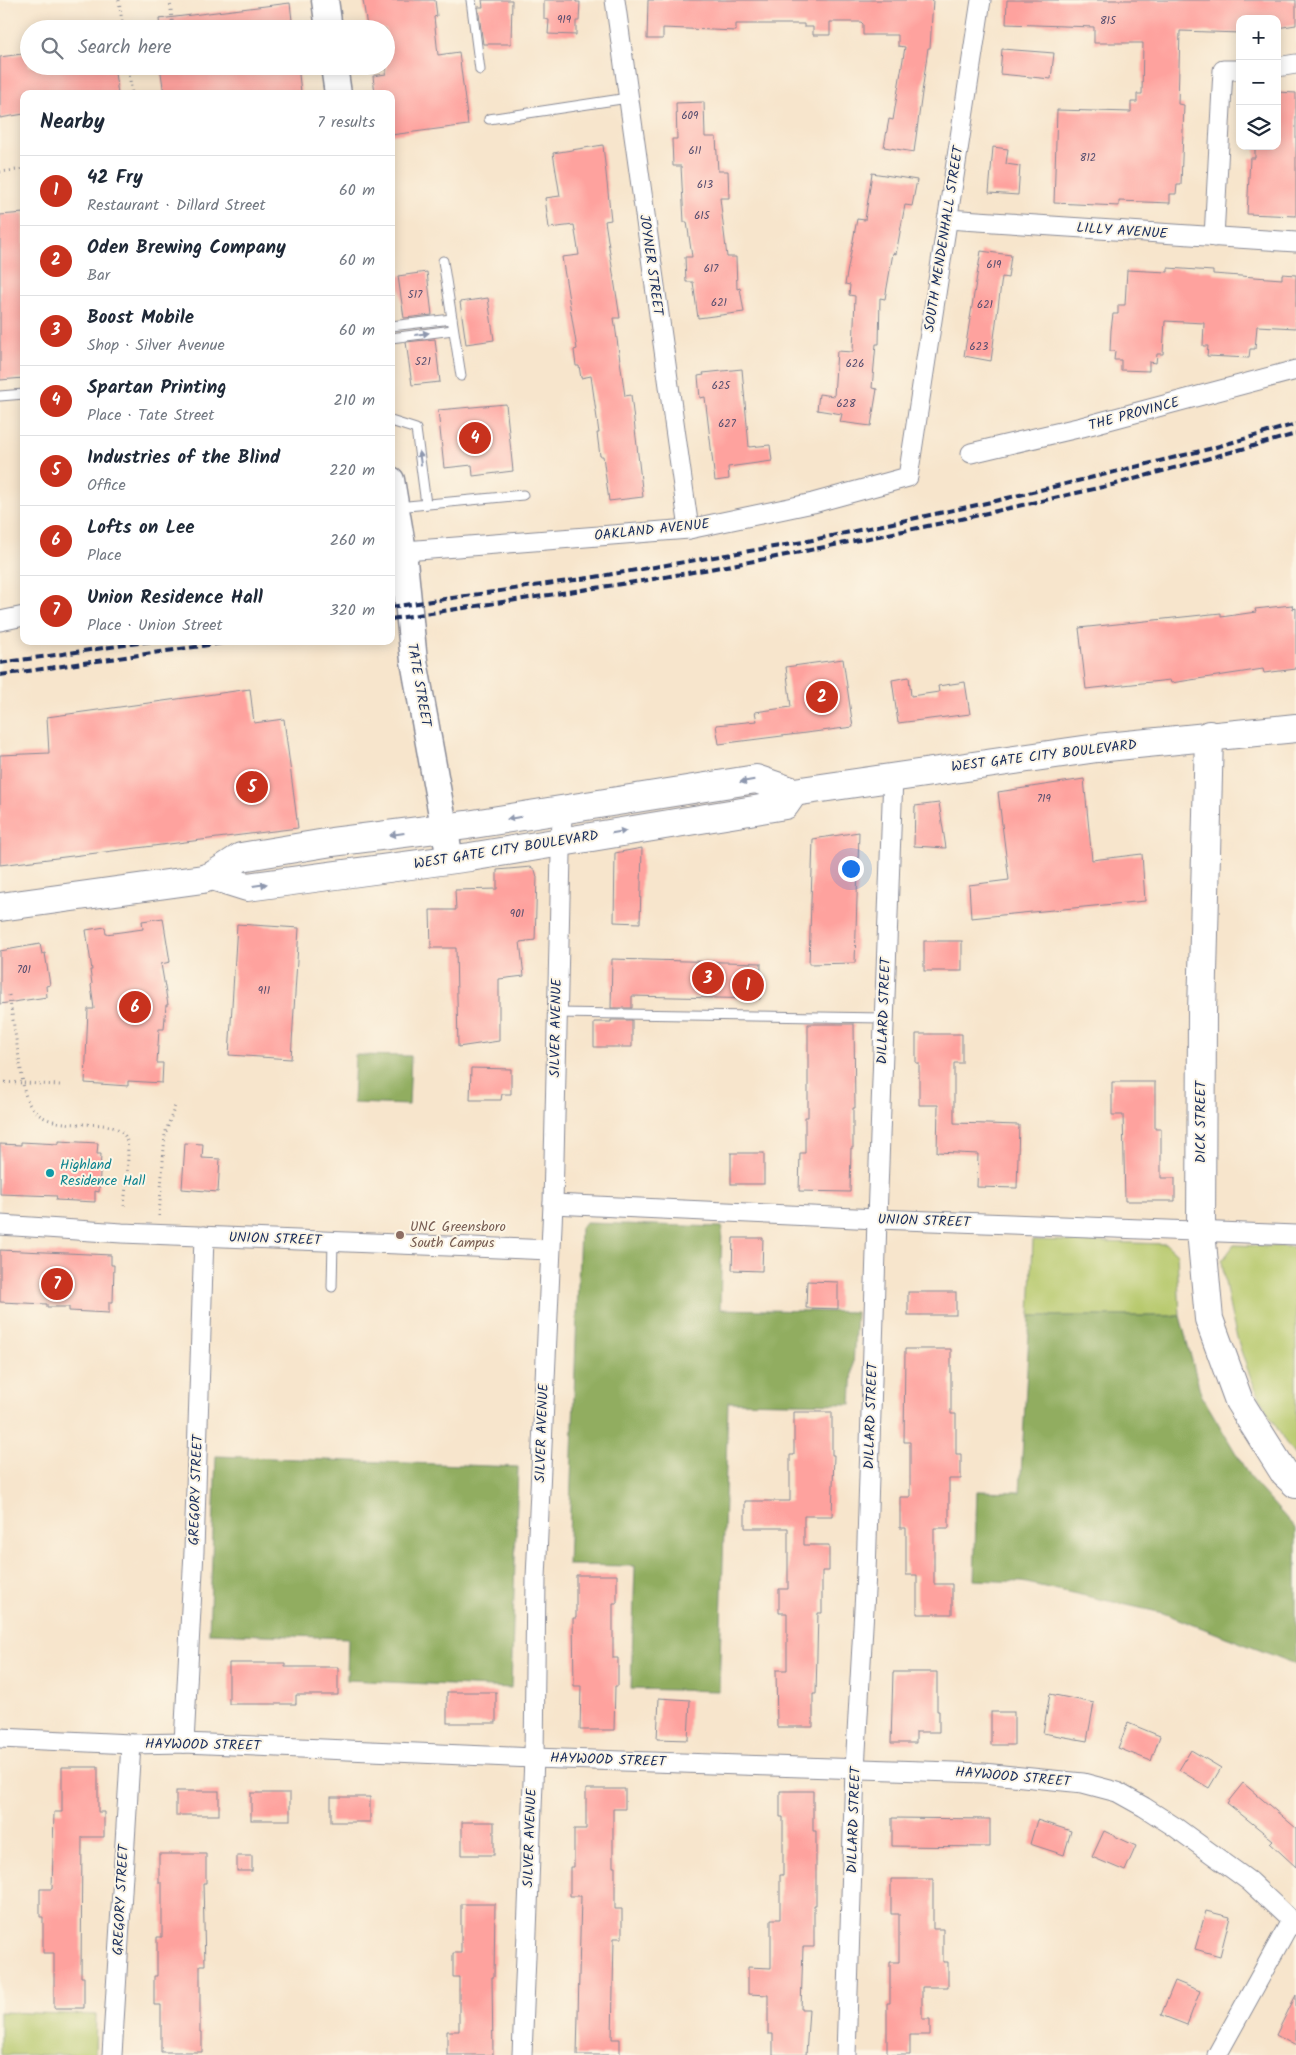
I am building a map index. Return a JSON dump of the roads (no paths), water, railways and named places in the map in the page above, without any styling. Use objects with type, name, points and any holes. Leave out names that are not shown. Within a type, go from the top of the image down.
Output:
[{"type":"main road","name":"WEST GATE CITY BOULEVARD","points":[[0,907],[212,876],[241,857],[756,780],[794,792],[893,776],[1097,748],[1296,728]]},
{"type":"main road","name":"DICK STREET","points":[[1209,736],[1202,1013],[1200,1231],[1209,1320],[1240,1401],[1285,1474],[1296,1484]]},
{"type":"main road","name":"WEST GATE CITY BOULEVARD","points":[[212,876],[248,887],[450,859],[784,805],[794,792]]},
{"type":"street","points":[[325,0],[328,20]]},
{"type":"street","name":"JOYNER STREET","points":[[615,0],[689,529]]},
{"type":"street","name":"SOUTH MENDENHALL STREET","points":[[908,478],[981,0]]},
{"type":"street","points":[[1281,66],[1296,64]]},
{"type":"street","points":[[1214,237],[1223,70],[1236,70]]},
{"type":"street","points":[[335,75],[337,90]]},
{"type":"street","name":"LILLY AVENUE","points":[[947,219],[1296,242]]},
{"type":"street","name":"THE PROVINCE","points":[[971,454],[1082,427],[1296,370]]},
{"type":"street","name":"OAKLAND AVENUE","points":[[397,551],[689,529],[813,503],[908,478]]},
{"type":"street","name":"TATE STREET","points":[[395,502],[397,551],[414,661],[450,859]]},
{"type":"street","points":[[0,621],[20,617]]},
{"type":"street","name":"DILLARD STREET","points":[[846,2055],[856,1769],[866,1573],[893,776]]},
{"type":"street","name":"SILVER AVENUE","points":[[522,2055],[534,1758],[536,1578],[553,1204],[562,810]]},
{"type":"street","name":"UNION STREET","points":[[553,1204],[1296,1235]]},
{"type":"street","name":"UNION STREET","points":[[0,1225],[157,1234],[550,1250]]},
{"type":"street","name":"GREGORY STREET","points":[[184,1743],[194,1551],[204,1236]]},
{"type":"street","name":"HAYWOOD STREET","points":[[0,1738],[131,1744],[184,1743],[534,1758],[983,1773],[1083,1783],[1117,1792],[1144,1807],[1250,1881],[1293,1923]]},
{"type":"street","name":"GREGORY STREET","points":[[112,2055],[131,1744]]},
{"type":"street","points":[[1217,2055],[1293,1923]]},
{"type":"lane","points":[[471,0],[480,70]]},
{"type":"lane","points":[[489,119],[628,98]]},
{"type":"lane","points":[[444,261],[461,376]]},
{"type":"lane","points":[[395,326],[452,319]]},
{"type":"lane","points":[[395,337],[454,330]]},
{"type":"lane","points":[[0,396],[20,394]]},
{"type":"lane","points":[[396,422],[416,429],[426,504]]},
{"type":"lane","points":[[396,507],[523,495]]},
{"type":"lane","points":[[557,1013],[884,1018]]},
{"type":"lane","points":[[332,1288],[333,1241]]},
{"type":"railway","points":[[395,606],[595,577],[803,542],[991,502],[1209,449],[1296,424]]},
{"type":"railway","points":[[395,618],[648,580],[771,558],[952,521],[1116,484],[1296,434]]},
{"type":"railway","points":[[0,663],[124,645]]},
{"type":"railway","points":[[0,675],[208,645]]},
{"type":"place","name":"Spartan Printing","points":[[475,438]]},
{"type":"place","name":"Oden Brewing Company","points":[[822,697]]},
{"type":"place","name":"Industries of the Blind","points":[[252,787]]},
{"type":"place","name":"Boost Mobile","points":[[708,978]]},
{"type":"place","name":"42 Fry","points":[[748,985]]},
{"type":"place","name":"Lofts on Lee","points":[[135,1007]]},
{"type":"place","name":"Highland Residence Hall","points":[[50,1173]]},
{"type":"place","name":"UNC Greensboro South Campus","points":[[400,1235]]},
{"type":"place","name":"Union Residence Hall","points":[[57,1284]]}]
